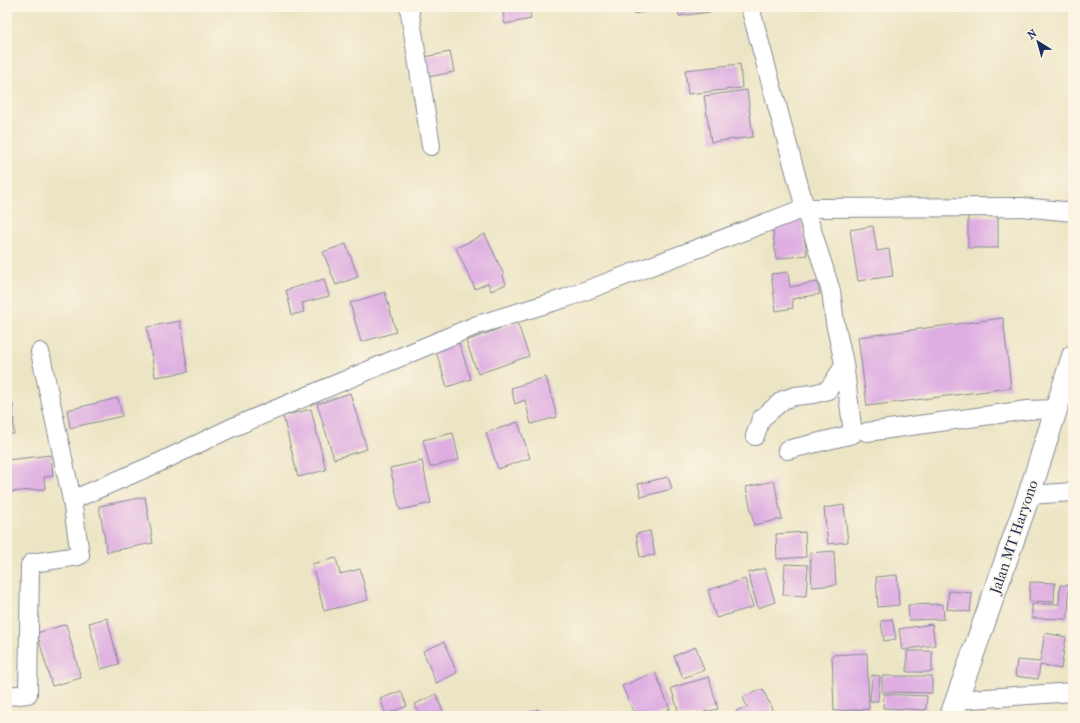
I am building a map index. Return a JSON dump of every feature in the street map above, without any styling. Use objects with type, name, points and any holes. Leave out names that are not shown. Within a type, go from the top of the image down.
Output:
[{"type":"main road","name":"Jalan MT Haryono","points":[[954,708],[1029,495],[1073,356]]},
{"type":"street","points":[[409,7],[431,146]]},
{"type":"street","points":[[750,7],[805,208],[831,291],[835,323],[844,366],[853,434],[787,450]]},
{"type":"street","points":[[72,500],[231,428],[477,325],[566,298],[805,208],[1022,207],[1073,212]]},
{"type":"street","points":[[7,696],[28,694],[30,565],[32,563],[80,555],[72,500],[40,352]]},
{"type":"street","points":[[755,436],[761,419],[783,400],[795,396],[813,394],[828,390],[844,366]]},
{"type":"street","points":[[867,432],[1027,410],[1057,409]]},
{"type":"street","points":[[1029,495],[1073,492]]},
{"type":"street","points":[[954,708],[1073,692]]},
{"type":"building","points":[[502,7],[529,7],[531,19],[505,24]]},
{"type":"building","points":[[631,7],[668,7],[668,8],[633,14]]},
{"type":"building","points":[[678,7],[709,7],[710,12],[679,16]]},
{"type":"building","points":[[450,52],[454,72],[428,77],[424,57]]},
{"type":"building","points":[[740,64],[742,88],[688,94],[685,70]]},
{"type":"building","points":[[747,90],[753,137],[711,142],[704,96]]},
{"type":"building","points":[[1072,169],[1073,199],[1069,199]]},
{"type":"building","points":[[968,216],[998,216],[998,248],[968,248]]},
{"type":"building","points":[[802,220],[807,255],[776,259],[772,224]]},
{"type":"building","points":[[873,226],[877,251],[889,249],[893,276],[858,281],[850,230]]},
{"type":"building","points":[[485,234],[504,275],[506,284],[491,291],[488,283],[475,289],[456,248]]},
{"type":"building","points":[[346,244],[358,277],[336,285],[323,252]]},
{"type":"building","points":[[788,272],[790,287],[817,282],[820,294],[792,299],[793,308],[776,311],[771,274]]},
{"type":"building","points":[[324,279],[329,296],[302,303],[304,312],[292,315],[286,290]]},
{"type":"building","points":[[385,292],[396,332],[361,342],[350,303]]},
{"type":"building","points":[[1003,318],[1011,388],[867,406],[858,337]]},
{"type":"building","points":[[180,321],[188,372],[155,377],[147,327]]},
{"type":"building","points":[[517,322],[529,356],[478,374],[466,341]]},
{"type":"building","points":[[457,337],[471,379],[447,387],[434,345]]},
{"type":"building","points":[[546,377],[557,417],[531,424],[525,400],[515,404],[511,388]]},
{"type":"building","points":[[350,393],[367,449],[334,459],[317,404]]},
{"type":"building","points":[[118,398],[122,416],[70,428],[67,410]]},
{"type":"building","points":[[7,404],[13,404],[14,434],[7,434]]},
{"type":"building","points":[[311,409],[326,470],[298,477],[283,416]]},
{"type":"building","points":[[518,422],[530,458],[498,469],[486,433]]},
{"type":"building","points":[[453,433],[459,460],[430,467],[423,440]]},
{"type":"building","points":[[51,455],[53,476],[44,477],[45,489],[8,492],[7,460]]},
{"type":"building","points":[[422,461],[431,503],[400,510],[390,468]]},
{"type":"building","points":[[668,477],[672,489],[641,497],[638,484]]},
{"type":"building","points":[[774,481],[782,519],[754,525],[746,487]]},
{"type":"building","points":[[145,497],[153,543],[107,552],[99,506]]},
{"type":"building","points":[[844,505],[848,542],[828,544],[824,508]]},
{"type":"building","points":[[650,531],[655,555],[640,557],[636,534]]},
{"type":"building","points":[[805,532],[806,557],[777,559],[776,534]]},
{"type":"building","points":[[834,551],[836,585],[812,587],[810,553]]},
{"type":"building","points":[[336,558],[340,574],[360,569],[368,600],[324,611],[312,564]]},
{"type":"building","points":[[785,564],[808,565],[806,596],[783,595]]},
{"type":"building","points":[[765,568],[775,602],[758,608],[748,573]]},
{"type":"building","points":[[897,575],[899,605],[878,607],[876,577]]},
{"type":"building","points":[[745,579],[753,607],[716,618],[708,590]]},
{"type":"building","points":[[1030,582],[1055,583],[1054,602],[1029,601]]},
{"type":"building","points":[[1060,585],[1069,585],[1068,619],[1032,618],[1032,604],[1059,604]]},
{"type":"building","points":[[949,591],[972,593],[970,612],[947,609]]},
{"type":"building","points":[[943,604],[944,619],[909,620],[908,605]]},
{"type":"building","points":[[107,618],[119,664],[101,669],[89,623]]},
{"type":"building","points":[[892,619],[896,639],[884,641],[881,621]]},
{"type":"building","points":[[66,624],[81,678],[52,686],[37,633]]},
{"type":"building","points":[[932,624],[935,645],[902,650],[899,629]]},
{"type":"building","points":[[1045,633],[1066,637],[1061,669],[1040,665],[1038,679],[1015,676],[1017,660],[1040,662]]},
{"type":"building","points":[[444,642],[457,673],[436,683],[423,651]]},
{"type":"building","points":[[696,647],[704,670],[683,678],[674,656]]},
{"type":"building","points":[[907,651],[932,651],[932,672],[907,672]]},
{"type":"building","points":[[867,653],[869,709],[834,711],[832,655]]},
{"type":"building","points":[[655,672],[670,709],[654,716],[635,716],[622,686]]},
{"type":"building","points":[[872,675],[880,676],[878,701],[870,701]]},
{"type":"building","points":[[882,676],[932,676],[932,693],[882,692]]},
{"type":"building","points":[[709,677],[718,709],[704,712],[706,716],[680,716],[671,688]]},
{"type":"building","points":[[763,689],[774,716],[738,716],[736,711],[747,707],[743,697]]},
{"type":"building","points":[[401,691],[407,706],[386,714],[380,699]]},
{"type":"building","points":[[436,694],[443,712],[433,716],[420,716],[415,704]]},
{"type":"building","points":[[884,694],[927,696],[926,710],[883,708]]},
{"type":"building","points":[[538,709],[540,716],[517,716]]}]
